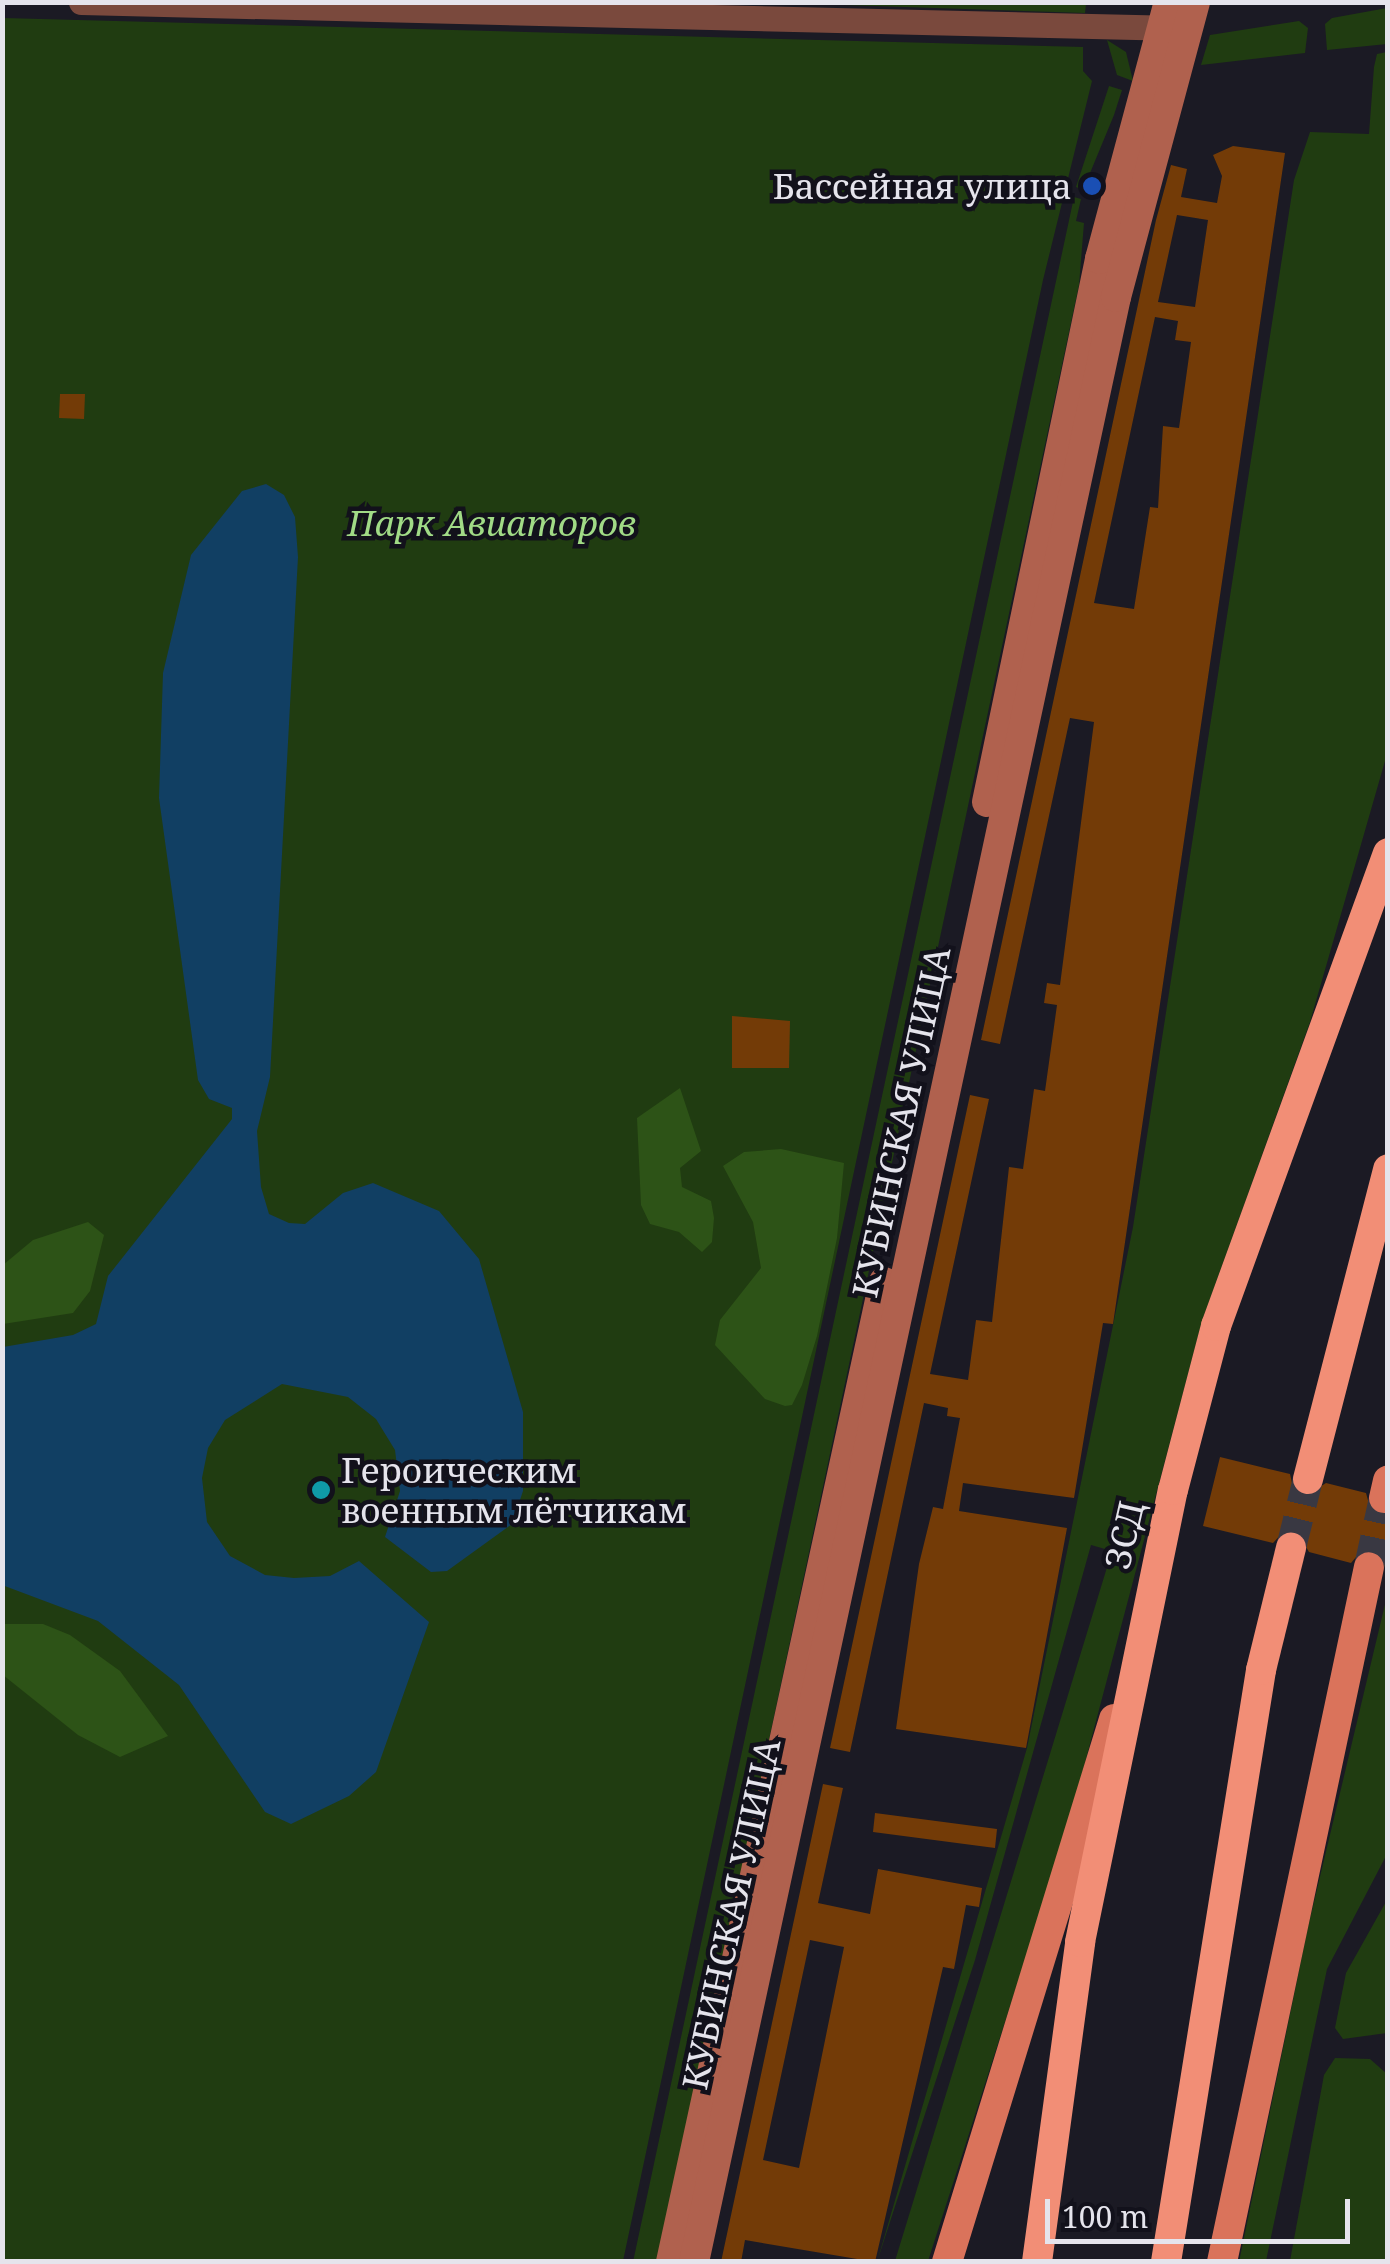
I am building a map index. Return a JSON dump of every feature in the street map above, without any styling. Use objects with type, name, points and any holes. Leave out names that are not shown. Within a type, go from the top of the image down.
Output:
[{"type":"highway","name":"ЗСД","points":[[1037,2262],[1080,1942],[1136,1649],[1216,1326],[1388,853]]},
{"type":"highway","points":[[1308,1479],[1388,1169]]},
{"type":"highway","points":[[1166,2262],[1261,1670],[1291,1548]]},
{"type":"main road","name":"КУБИНСКАЯ УЛИЦА","points":[[672,2262],[1098,269],[1179,15]]},
{"type":"main road","name":"КУБИНСКАЯ УЛИЦА","points":[[694,2262],[1179,15]]},
{"type":"main road","points":[[1222,2262],[1369,1568]]},
{"type":"main road","points":[[947,2262],[1136,1649]]},
{"type":"street","points":[[82,2],[1179,15]]},
{"type":"green space","points":[[979,2],[1086,4],[1085,13],[784,3]]},
{"type":"green space","points":[[1387,8],[1387,44],[1327,50],[1325,24],[1332,18]]},
{"type":"green space","name":"Парк Авиаторов","points":[[3,18],[1083,47],[1083,71],[1092,81],[1043,280],[623,2261],[3,2261]]},
{"type":"green space","points":[[1299,21],[1308,28],[1305,53],[1201,65],[1210,35]]},
{"type":"green space","points":[[1107,40],[1126,52],[1133,81],[1117,75]]},
{"type":"green space","points":[[1387,52],[1387,754],[1310,1022],[1202,1321],[1069,1823],[928,2261],[895,2261],[1112,1551],[1091,1545],[975,1960],[877,2262],[1027,1748],[1133,1227],[1294,180],[1310,132],[1369,134],[1374,67],[1377,54]]},
{"type":"green space","points":[[1109,86],[1122,90],[1083,190],[1076,187]]},
{"type":"green space","points":[[1074,197],[1081,199],[1076,221],[1084,223],[1079,285],[658,2261],[633,2262]]},
{"type":"green space","points":[[680,1088],[701,1151],[680,1168],[682,1187],[711,1201],[714,1218],[712,1242],[702,1252],[679,1232],[650,1224],[641,1205],[637,1118]]},
{"type":"green space","points":[[781,1149],[844,1163],[837,1238],[817,1336],[802,1385],[792,1405],[785,1406],[765,1399],[715,1345],[720,1320],[761,1268],[753,1222],[723,1166],[744,1152]]},
{"type":"green space","points":[[88,1222],[104,1235],[90,1291],[73,1313],[3,1324],[3,1265],[33,1240]]},
{"type":"green space","points":[[1387,1596],[1387,1854],[1327,1969],[1266,2261],[1239,2262],[1308,1927]]},
{"type":"green space","points":[[3,1624],[43,1624],[70,1635],[120,1671],[168,1736],[120,1757],[78,1735],[3,1675]]},
{"type":"green space","points":[[1387,1900],[1387,2033],[1343,2039],[1335,2028],[1346,1973]]},
{"type":"green space","points":[[1335,2058],[1370,2059],[1387,2074],[1387,2261],[1290,2261],[1324,2075]]},
{"type":"water","points":[[266,484],[284,495],[295,517],[298,557],[270,1077],[257,1131],[261,1187],[269,1214],[289,1223],[305,1224],[343,1193],[373,1183],[439,1211],[479,1259],[523,1412],[523,1491],[512,1524],[447,1571],[431,1572],[385,1537],[400,1491],[395,1450],[376,1419],[348,1397],[282,1384],[225,1420],[208,1448],[202,1478],[207,1522],[230,1556],[265,1575],[294,1578],[330,1576],[359,1561],[429,1622],[376,1772],[349,1796],[291,1824],[265,1812],[179,1685],[98,1621],[2,1585],[3,1347],[73,1335],[96,1324],[108,1276],[232,1119],[232,1108],[209,1099],[198,1080],[159,798],[163,673],[191,555],[242,491]]},
{"type":"building","points":[[1233,146],[1285,153],[1113,1324],[1103,1323],[1074,1498],[963,1483],[959,1511],[1067,1528],[1026,1748],[896,1729],[919,1564],[933,1507],[943,1509],[960,1418],[947,1416],[948,1408],[924,1403],[850,1752],[830,1748],[970,1095],[989,1099],[930,1374],[968,1380],[976,1320],[992,1322],[1009,1167],[1023,1169],[1034,1089],[1045,1091],[1057,1005],[1044,1003],[1047,983],[1060,985],[1094,722],[1070,718],[1000,1044],[981,1040],[1156,220],[1171,165],[1187,169],[1181,197],[1217,203],[1222,176],[1213,155]],"holes":[[[1177,215],[1208,220],[1195,307],[1158,302]],[[1155,317],[1178,321],[1175,340],[1191,342],[1179,428],[1163,426],[1158,508],[1150,507],[1134,609],[1094,603]]]},
{"type":"building","points":[[60,394],[85,394],[84,419],[59,418]]},
{"type":"building","points":[[732,1016],[790,1021],[789,1068],[732,1068]]},
{"type":"building","points":[[1220,1457],[1290,1474],[1294,1492],[1304,1497],[1326,1483],[1366,1493],[1371,1511],[1388,1516],[1388,1572],[1374,1549],[1362,1550],[1351,1563],[1309,1552],[1296,1530],[1285,1530],[1273,1543],[1203,1526]]},
{"type":"building","points":[[823,1784],[843,1788],[818,1903],[870,1914],[878,1869],[982,1888],[979,1907],[966,1905],[954,1969],[943,1967],[875,2262],[745,2240],[741,2262],[721,2262]],"holes":[[[810,1940],[844,1947],[799,2168],[763,2160]]]},
{"type":"building","points":[[875,1813],[997,1829],[995,1848],[873,1832]]},
{"type":"tunnel","points":[[1291,1548],[1308,1479]]},
{"type":"tunnel","points":[[1369,1567],[1384,1498]]},
{"type":"place","name":"Бассейная улица","points":[[1092,186]]},
{"type":"place","name":"Героическим военным лётчикам","points":[[321,1490]]}]
